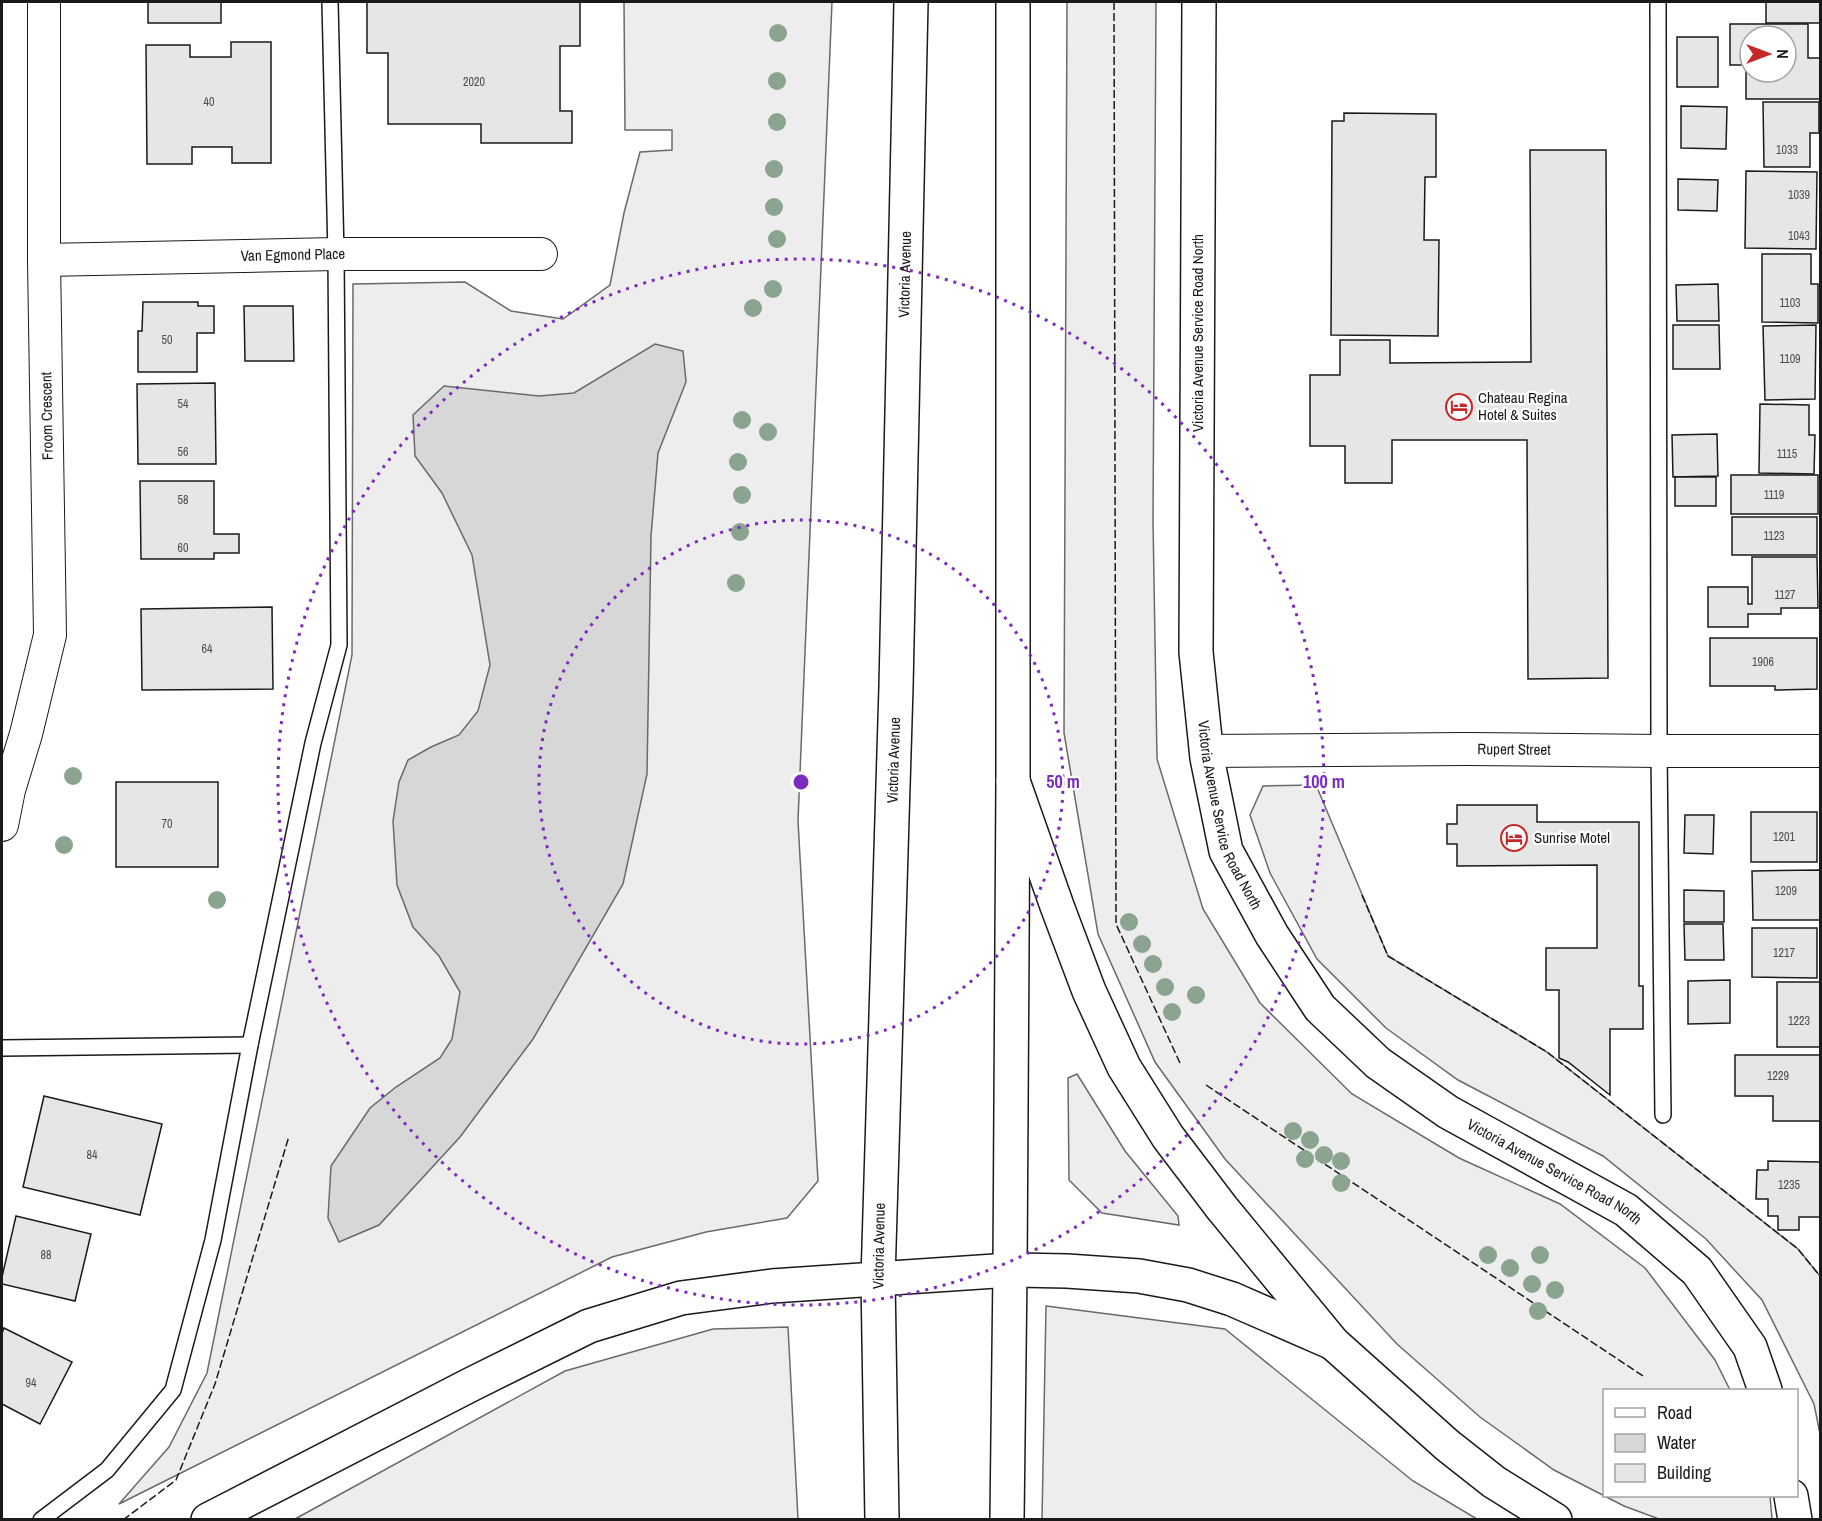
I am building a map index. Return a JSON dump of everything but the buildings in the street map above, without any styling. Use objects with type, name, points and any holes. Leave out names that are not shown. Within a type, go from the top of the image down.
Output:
[{"type":"main road","name":"Victoria Avenue","points":[[882,1520],[878,1279],[896,687],[911,2]]},
{"type":"main road","points":[[1007,1520],[1014,781],[1013,2]]},
{"type":"main road","name":"Victoria Avenue Service Road North","points":[[1199,2],[1196,652],[1206,751],[1226,851],[1272,935],[1320,1008],[1378,1063],[1448,1112],[1626,1210],[1697,1271],[1750,1347],[1765,1389]]},
{"type":"main road","points":[[1014,781],[1089,991],[1124,1067],[1168,1137],[1222,1208],[1333,1343],[1447,1445],[1494,1482],[1555,1520]]},
{"type":"main road","points":[[208,1520],[589,1326],[681,1298],[772,1286],[1010,1270],[1067,1271],[1139,1276],[1188,1285],[1232,1299],[1333,1343]]},
{"type":"main road","points":[[1791,1497],[1795,1520]]},
{"type":"street","name":"Froom Crescent","points":[[2,825],[5,790],[26,734],[50,635],[44,260],[44,2]]},
{"type":"street","name":"Van Egmond Place","points":[[44,260],[336,254],[541,254]]},
{"type":"street","name":"Rupert Street","points":[[1206,751],[1466,749],[1659,752],[1821,751]]},
{"type":"lane","points":[[41,1520],[106,1470],[174,1390],[213,1240],[250,1046],[313,742],[339,645],[336,254],[330,2]]},
{"type":"lane","points":[[1658,2],[1659,752],[1663,1115]]},
{"type":"lane","points":[[2,1048],[250,1046]]},
{"type":"shaded area","points":[[624,2],[832,2],[798,821],[818,1181],[787,1218],[706,1232],[612,1257],[119,1504],[169,1447],[207,1373],[352,655],[353,284],[465,282],[511,311],[563,319],[610,285],[624,213],[640,152],[672,150],[672,130],[625,130]]},
{"type":"shaded area","points":[[1067,2],[1156,2],[1153,521],[1157,759],[1203,909],[1260,1003],[1352,1094],[1459,1158],[1560,1204],[1645,1268],[1715,1360],[1730,1389],[1603,1389],[1603,1495],[1554,1470],[1480,1417],[1397,1344],[1225,1159],[1155,1062],[1098,934],[1064,733]]},
{"type":"shaded area","points":[[1316,785],[1388,956],[1547,1052],[1798,1249],[1820,1276],[1820,1434],[1814,1404],[1762,1300],[1706,1239],[1603,1156],[1458,1080],[1386,1028],[1317,959],[1270,873],[1250,815],[1263,786]]},
{"type":"shaded area","points":[[1077,1074],[1125,1151],[1178,1216],[1179,1225],[1102,1213],[1069,1180],[1068,1078]]},
{"type":"shaded area","points":[[1046,1306],[1225,1329],[1413,1481],[1477,1519],[1042,1519]]},
{"type":"shaded area","points":[[788,1327],[798,1519],[295,1519],[565,1371],[713,1329]]},
{"type":"shaded area","points":[[1607,1497],[1770,1497],[1772,1519],[1659,1519]]},
{"type":"water","points":[[655,344],[683,351],[686,382],[658,453],[651,536],[647,774],[623,884],[533,1039],[460,1137],[379,1225],[339,1242],[328,1218],[331,1166],[370,1108],[396,1087],[440,1058],[452,1039],[460,992],[439,956],[413,927],[397,885],[393,821],[399,782],[408,760],[459,735],[478,711],[490,665],[472,555],[442,493],[415,456],[413,415],[444,386],[539,396],[574,393]]},
{"type":"fence","points":[[1114,2],[1116,924],[1180,1063]]},
{"type":"fence","points":[[1362,895],[1388,956],[1547,1052],[1798,1249],[1820,1276]]},
{"type":"fence","points":[[1206,1085],[1643,1376]]},
{"type":"fence","points":[[123,1520],[176,1480],[215,1384],[289,1136]]},
{"type":"place","name":"Chateau Regina Hotel & Suites","points":[[1459,407]]},
{"type":"place","name":"Sunrise Motel","points":[[1514,838]]}]
